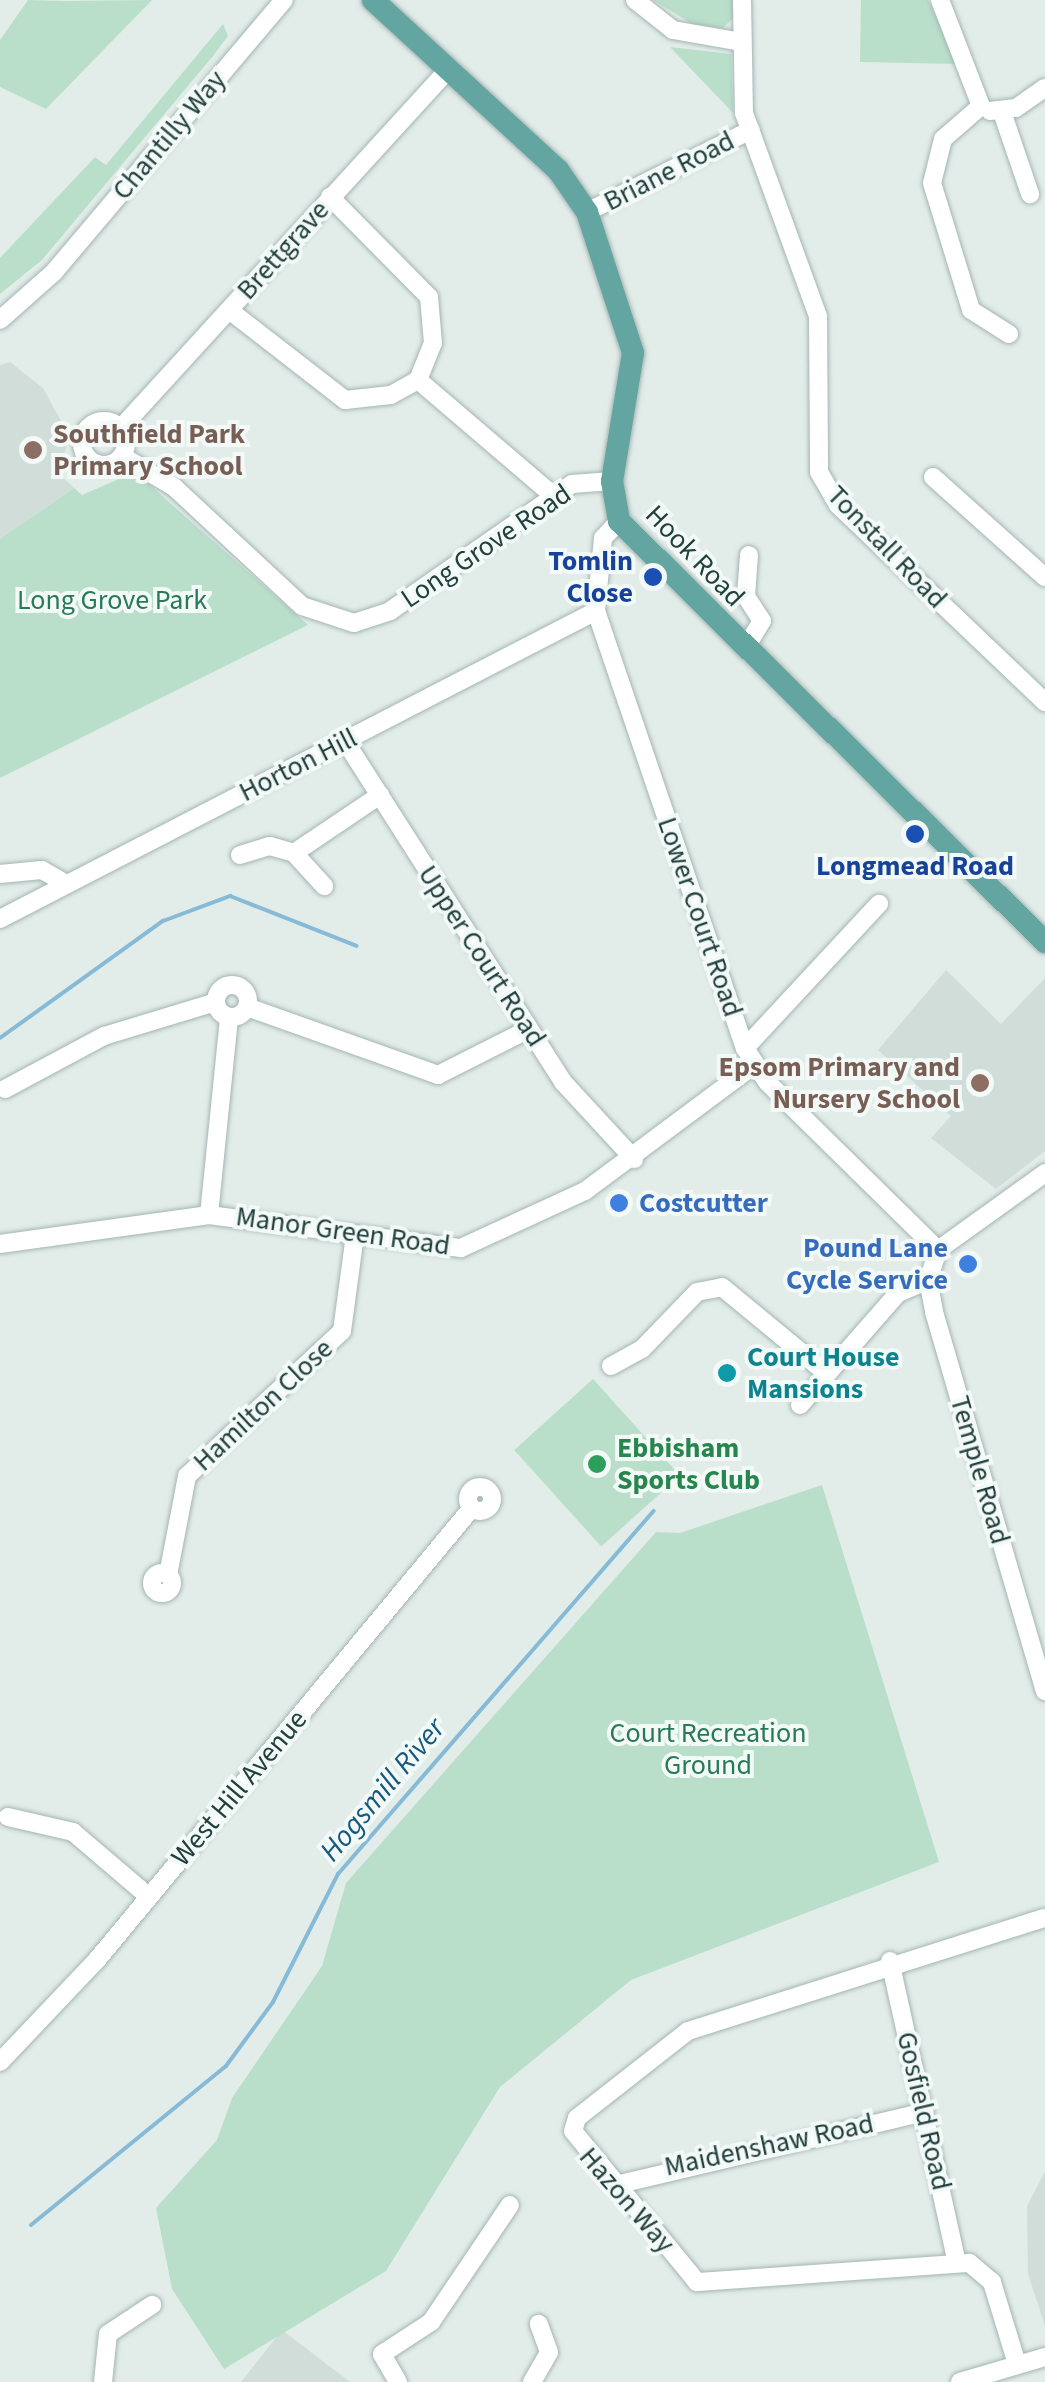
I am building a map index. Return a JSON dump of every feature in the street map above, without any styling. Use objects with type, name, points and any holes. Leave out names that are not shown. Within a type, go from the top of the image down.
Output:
[{"type":"main road","name":"Hook Road","points":[[373,0],[446,72],[558,170],[587,212],[633,353],[612,480],[619,521],[744,649],[1045,942]]},
{"type":"street","name":"Chantilly Way","points":[[0,320],[54,272],[284,0]]},
{"type":"street","points":[[635,0],[673,30],[741,42]]},
{"type":"street","name":"Tonstall Road","points":[[742,0],[741,42],[750,130],[818,316],[815,451],[826,489],[1044,699]]},
{"type":"street","points":[[940,0],[981,106]]},
{"type":"street","name":"Brettgrave","points":[[121,428],[446,72]]},
{"type":"street","points":[[981,106],[1002,112],[1045,88]]},
{"type":"street","points":[[981,106],[944,139],[932,182],[971,310],[1009,334]]},
{"type":"street","points":[[1002,112],[1030,194]]},
{"type":"street","name":"Briane Road","points":[[587,212],[750,130]]},
{"type":"street","points":[[229,310],[345,400],[392,395],[418,380],[432,344],[429,298],[330,198]]},
{"type":"street","points":[[418,380],[554,496]]},
{"type":"street","points":[[96,422],[121,428],[122,456],[97,464],[82,444],[96,422]]},
{"type":"street","name":"Long Grove Road","points":[[122,456],[174,487],[302,606],[334,621],[390,612],[572,484],[612,480]]},
{"type":"street","points":[[933,477],[1045,577]]},
{"type":"street","name":"Lower Court Road","points":[[619,521],[603,538],[596,611],[745,1048],[754,1066],[938,1250]]},
{"type":"street","points":[[744,649],[762,621],[746,596],[748,556]]},
{"type":"street","name":"Horton Hill","points":[[0,919],[596,611]]},
{"type":"street","name":"Upper Court Road","points":[[345,742],[529,1029],[634,1159]]},
{"type":"street","points":[[294,853],[380,795]]},
{"type":"street","points":[[240,856],[270,846],[294,853],[324,886]]},
{"type":"street","points":[[0,874],[42,870],[66,884]]},
{"type":"street","points":[[745,1048],[879,904]]},
{"type":"street","points":[[5,1089],[104,1036],[216,1002],[235,983],[248,1007],[438,1076],[529,1029]]},
{"type":"street","points":[[208,1215],[229,1017],[216,1002]]},
{"type":"street","points":[[229,1017],[248,1007]]},
{"type":"street","name":"Manor Green Road","points":[[0,1244],[208,1215],[433,1248],[479,1243],[634,1159],[754,1066]]},
{"type":"street","points":[[800,1405],[824,1371],[898,1293],[928,1280],[938,1250],[1045,1172]]},
{"type":"street","name":"Hamilton Close","points":[[168,1575],[187,1476],[342,1331],[355,1235]]},
{"type":"street","name":"Temple Road","points":[[928,1280],[1045,1691]]},
{"type":"street","points":[[610,1366],[642,1349],[697,1292],[722,1287],[824,1371]]},
{"type":"street","name":"West Hill Avenue","points":[[0,2062],[149,1897],[471,1508]]},
{"type":"street","points":[[8,1818],[73,1832],[149,1897]]},
{"type":"street","name":"Hazon Way","points":[[957,2262],[711,2285],[697,2282],[576,2140],[577,2118],[688,2031],[890,1961],[1045,1918]]},
{"type":"street","name":"Gosfield Road","points":[[890,1961],[957,2262]]},
{"type":"street","name":"Maidenshaw Road","points":[[616,2185],[924,2112]]},
{"type":"street","points":[[398,2382],[382,2354],[431,2322],[510,2205]]},
{"type":"street","points":[[957,2262],[992,2282],[1017,2364]]},
{"type":"street","points":[[103,2382],[108,2334],[152,2305]]},
{"type":"street","points":[[532,2382],[549,2352],[539,2324]]},
{"type":"street","points":[[960,2382],[1045,2356]]},
{"type":"shaded area","name":"Southfield Park Primary School","points":[[10,362],[43,388],[61,421],[67,446],[57,472],[74,488],[0,539],[0,365]]},
{"type":"shaded area","name":"Epsom Primary and Nursery School","points":[[946,970],[1001,1024],[1045,978],[1045,1151],[996,1189],[931,1138],[951,1116],[878,1050]]},
{"type":"shaded area","points":[[1045,2171],[1045,2326],[1028,2274],[1027,2206]]},
{"type":"shaded area","points":[[282,2330],[350,2382],[241,2382]]},
{"type":"green space","points":[[28,0],[152,0],[46,109],[0,87],[0,40]]},
{"type":"green space","points":[[653,0],[733,0],[733,18],[723,28],[694,25]]},
{"type":"green space","points":[[861,0],[928,0],[958,64],[860,62]]},
{"type":"green space","points":[[223,24],[228,36],[213,56],[42,260],[0,294],[0,258],[95,157],[106,165]]},
{"type":"green space","points":[[670,47],[731,54],[733,113]]},
{"type":"green space","name":"Long Grove Park","points":[[135,472],[308,625],[0,778],[0,539],[74,488],[82,495]]},
{"type":"green space","name":"Ebbisham Sports Club","points":[[593,1379],[680,1476],[601,1547],[514,1450]]},
{"type":"green space","name":"Court Recreation Ground","points":[[822,1485],[939,1862],[631,1980],[500,2087],[386,2271],[224,2369],[172,2289],[156,2208],[217,2140],[232,2098],[322,1966],[346,1883],[656,1532],[680,1533]]},
{"type":"waterway","points":[[0,1038],[163,921],[230,896],[357,946]]},
{"type":"waterway","name":"Hogsmill River","points":[[31,2225],[226,2066],[273,2002],[338,1874],[654,1511]]},
{"type":"place","name":"Southfield Park Primary School","points":[[33,450]]},
{"type":"place","name":"Tomlin Close","points":[[653,577]]},
{"type":"place","name":"Longmead Road","points":[[915,834]]},
{"type":"place","name":"Epsom Primary and Nursery School","points":[[980,1083]]},
{"type":"place","name":"Costcutter","points":[[619,1203]]},
{"type":"place","name":"Pound Lane Cycle Service","points":[[968,1264]]},
{"type":"place","name":"Court House Mansions","points":[[727,1373]]},
{"type":"place","name":"Ebbisham Sports Club","points":[[597,1464]]}]
